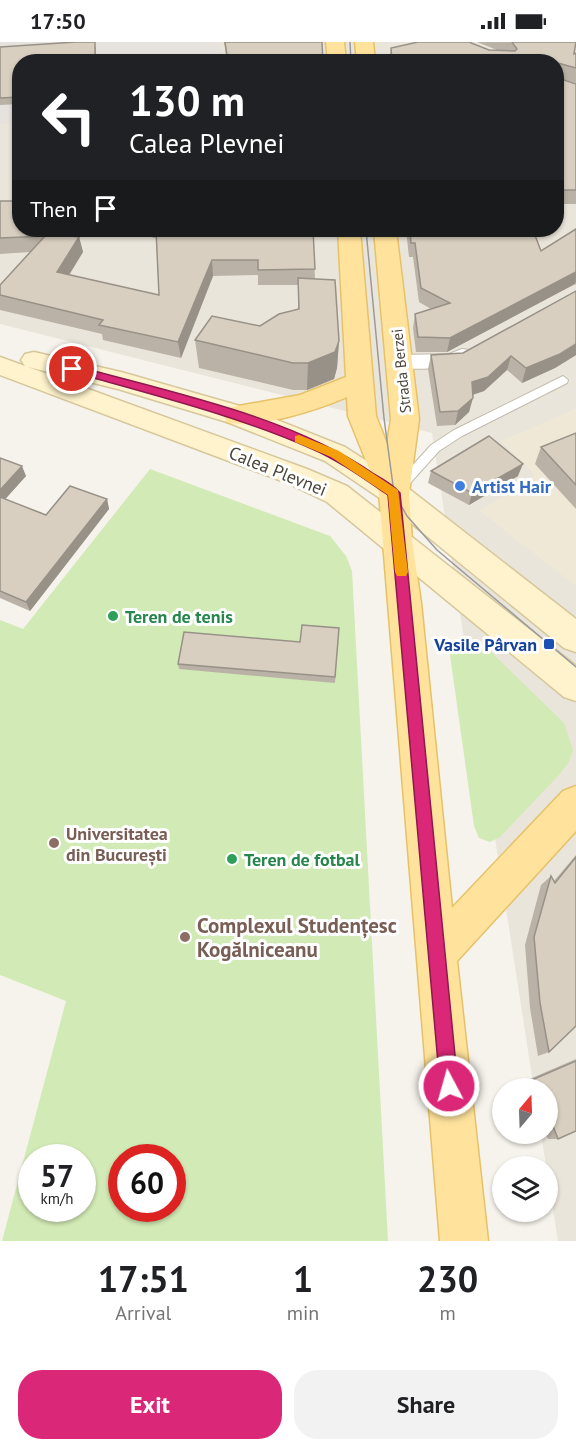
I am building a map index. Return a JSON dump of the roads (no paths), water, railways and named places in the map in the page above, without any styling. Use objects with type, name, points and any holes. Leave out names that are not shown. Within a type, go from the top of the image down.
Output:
[{"type":"main road","points":[[350,237],[362,416],[394,493],[464,1241]]},
{"type":"main road","name":"Strada Berzei","points":[[386,237],[405,419],[394,493]]},
{"type":"main road","name":"Calea Plevnei","points":[[0,351],[121,381],[237,416],[335,454],[394,493],[576,638]]},
{"type":"main road","name":"Calea Plevnei","points":[[0,366],[317,484],[337,494],[576,686]]},
{"type":"main road","points":[[237,416],[303,405],[330,396],[360,381]]},
{"type":"main road","points":[[436,954],[576,804]]},
{"type":"street","points":[[400,362],[452,360],[473,348]]},
{"type":"lane","points":[[394,493],[435,448],[488,417],[563,380]]},
{"type":"tram line","points":[[350,42],[351,54]]},
{"type":"tram line","points":[[367,237],[384,418],[394,493],[407,516],[437,550],[576,667]]},
{"type":"place","name":"Artist Hair","points":[[460,486]]},
{"type":"place","name":"Teren de tenis","points":[[113,616]]},
{"type":"place","name":"Vasile Pârvan","points":[[549,644]]},
{"type":"place","name":"Universitatea din București","points":[[54,843]]},
{"type":"place","name":"Teren de fotbal","points":[[232,859]]},
{"type":"place","name":"Complexul Studențesc Kogălniceanu","points":[[185,937]]}]
